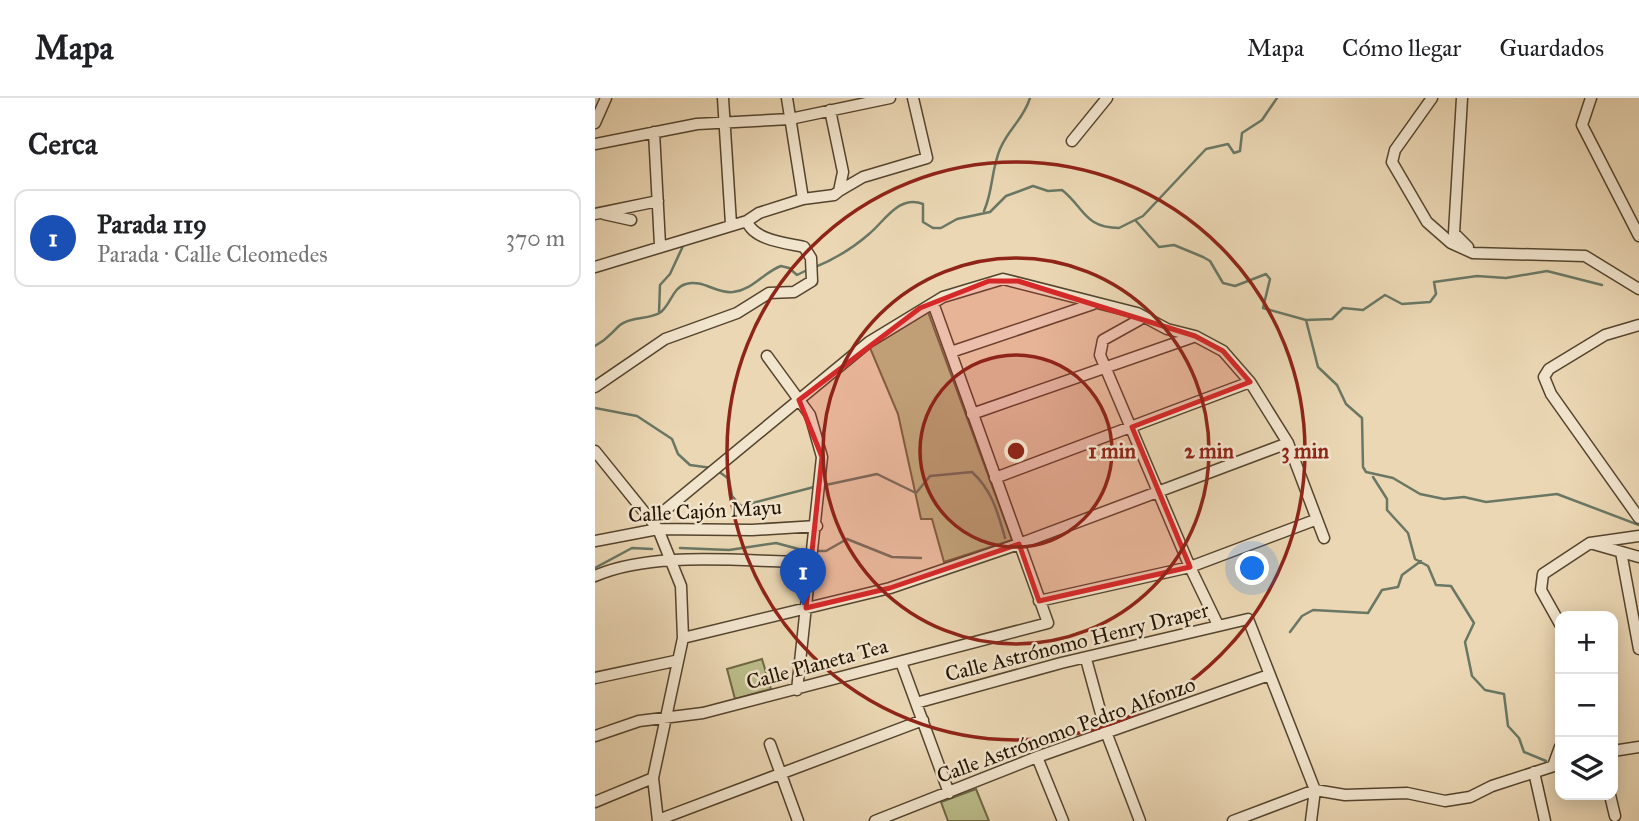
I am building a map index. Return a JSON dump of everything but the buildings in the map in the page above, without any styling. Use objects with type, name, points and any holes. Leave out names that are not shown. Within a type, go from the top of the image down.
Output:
[{"type":"street","points":[[595,123],[606,98]]},
{"type":"street","points":[[723,98],[731,224]]},
{"type":"street","points":[[787,98],[803,199]]},
{"type":"street","points":[[595,144],[697,124],[790,119],[890,98]]},
{"type":"street","points":[[595,267],[660,245],[747,221],[759,213],[803,199],[825,197],[863,177],[927,158],[913,98]]},
{"type":"street","points":[[1072,141],[1107,98]]},
{"type":"street","points":[[1432,98],[1392,156],[1394,169],[1427,222],[1451,243],[1473,253],[1585,256],[1639,289]]},
{"type":"street","points":[[1462,98],[1454,233],[1473,253]]},
{"type":"street","points":[[1591,98],[1582,125],[1639,236]]},
{"type":"street","points":[[830,110],[843,172],[839,191]]},
{"type":"street","points":[[655,132],[660,245]]},
{"type":"street","points":[[598,214],[658,201]]},
{"type":"street","points":[[598,214],[631,220]]},
{"type":"street","points":[[595,387],[666,339],[737,313],[769,293],[794,292],[813,281],[811,258],[804,247],[761,235],[752,230],[747,221]]},
{"type":"street","points":[[655,525],[869,342],[933,303],[1003,279],[1140,315],[1167,329],[1195,336],[1223,351],[1250,382],[1288,443],[1324,538]]},
{"type":"street","points":[[933,303],[1039,601],[1190,567],[1315,520]]},
{"type":"street","points":[[951,352],[1094,304]]},
{"type":"street","points":[[1140,315],[1139,320],[1103,340],[1100,355],[1190,567],[1218,625]]},
{"type":"street","points":[[1639,325],[1605,335],[1549,369],[1544,377],[1551,394],[1639,518]]},
{"type":"street","points":[[972,414],[1195,336]]},
{"type":"street","points":[[767,356],[799,400],[815,429],[822,457],[817,526],[810,562],[797,690]]},
{"type":"street","points":[[995,478],[1250,382]]},
{"type":"street","points":[[683,638],[890,588],[1019,544],[1288,443]]},
{"type":"street","points":[[595,451],[655,525],[681,586],[683,638],[675,661],[653,778],[658,820],[922,720]]},
{"type":"street","name":"Calle Cajón Mayu","points":[[595,541],[655,525],[752,530],[817,526]]},
{"type":"street","points":[[1555,615],[1541,590],[1541,579],[1549,569],[1590,543],[1639,536]]},
{"type":"street","points":[[1590,543],[1639,557]]},
{"type":"street","points":[[1621,552],[1639,649]]},
{"type":"street","points":[[595,576],[618,566],[672,562],[810,562]]},
{"type":"street","name":"Calle Planeta Tea","points":[[595,736],[639,721],[703,713],[797,690],[1048,623],[1039,601]]},
{"type":"street","name":"Calle Astrónomo Henry Draper","points":[[916,703],[1061,663],[1248,619],[1269,674]]},
{"type":"street","points":[[1086,659],[1106,732],[1140,821]]},
{"type":"street","points":[[595,678],[675,661]]},
{"type":"street","points":[[901,662],[949,793]]},
{"type":"street","points":[[1269,674],[1314,790],[1311,821]]},
{"type":"street","name":"Calle Astrónomo Pedro Alfonzo","points":[[876,821],[1037,757],[1269,674]]},
{"type":"street","points":[[770,744],[798,821]]},
{"type":"street","points":[[1618,750],[1639,747]]},
{"type":"street","points":[[1037,757],[1063,821]]},
{"type":"street","points":[[1233,821],[1314,790],[1345,795],[1407,793],[1445,801],[1470,797],[1492,786],[1555,766]]},
{"type":"street","points":[[1534,772],[1545,821]]},
{"type":"street","points":[[595,802],[653,778]]},
{"type":"street","points":[[1611,800],[1615,816]]},
{"type":"highlighted area","points":[[989,281],[1018,281],[1195,336],[1223,351],[1250,382],[1132,427],[1190,567],[1039,601],[1019,544],[890,588],[806,608],[822,457],[799,400],[920,308]]},
{"type":"green space","points":[[928,312],[1012,540],[944,562],[932,519],[921,519],[898,414],[870,348]]},
{"type":"green space","points":[[762,659],[771,689],[735,699],[727,669]]},
{"type":"green space","points":[[976,789],[989,821],[948,821],[941,802]]},
{"type":"waterway","points":[[984,211],[1000,149],[1030,98]]},
{"type":"waterway","points":[[813,268],[856,244],[899,206],[907,203],[923,204],[923,222],[933,228],[941,228],[957,219],[990,212],[1006,196],[1033,186],[1048,191],[1062,190],[1091,220],[1107,227],[1119,228],[1143,216],[1206,149],[1228,144],[1234,153],[1240,151],[1242,133],[1262,120],[1277,98]]},
{"type":"waterway","points":[[1136,221],[1159,247],[1174,245],[1210,261],[1223,283],[1235,286],[1266,274],[1270,279],[1263,308],[1306,320],[1318,367],[1337,385],[1346,404],[1362,418],[1363,467],[1366,472],[1393,478],[1420,494],[1444,499],[1464,497],[1486,502],[1557,494],[1639,525]]},
{"type":"waterway","points":[[659,313],[660,285],[670,274],[683,246]]},
{"type":"waterway","points":[[595,346],[624,322],[661,312],[675,292],[686,284],[698,283],[733,292],[747,288],[781,266],[789,268],[797,275],[807,270]]},
{"type":"waterway","points":[[1306,320],[1332,319],[1343,308],[1363,310],[1385,295],[1402,304],[1430,302],[1436,294],[1434,282],[1477,276],[1506,278],[1547,271],[1602,285]]},
{"type":"waterway","points":[[595,408],[637,416],[672,439],[678,454],[690,465],[712,468]]},
{"type":"waterway","points":[[718,471],[729,479],[732,496],[741,506],[814,487]]},
{"type":"waterway","points":[[821,486],[877,474],[916,493],[930,476],[972,472],[989,494],[1005,538]]},
{"type":"waterway","points":[[1373,477],[1387,499],[1387,510],[1408,533],[1415,559],[1428,566],[1436,585],[1451,586],[1474,623],[1465,642],[1472,676],[1485,690],[1504,694],[1508,726],[1519,738],[1524,752],[1546,761]]},
{"type":"waterway","points":[[819,551],[826,551],[847,539],[892,557],[921,558]]},
{"type":"waterway","points":[[680,548],[729,550],[776,543],[806,551]]},
{"type":"waterway","points":[[595,568],[632,548],[652,549]]},
{"type":"waterway","points":[[1290,632],[1302,616],[1313,610],[1368,613],[1382,590],[1398,587],[1402,575],[1421,561]]},
{"type":"place","name":"Parada 119","points":[[803,606]]}]
